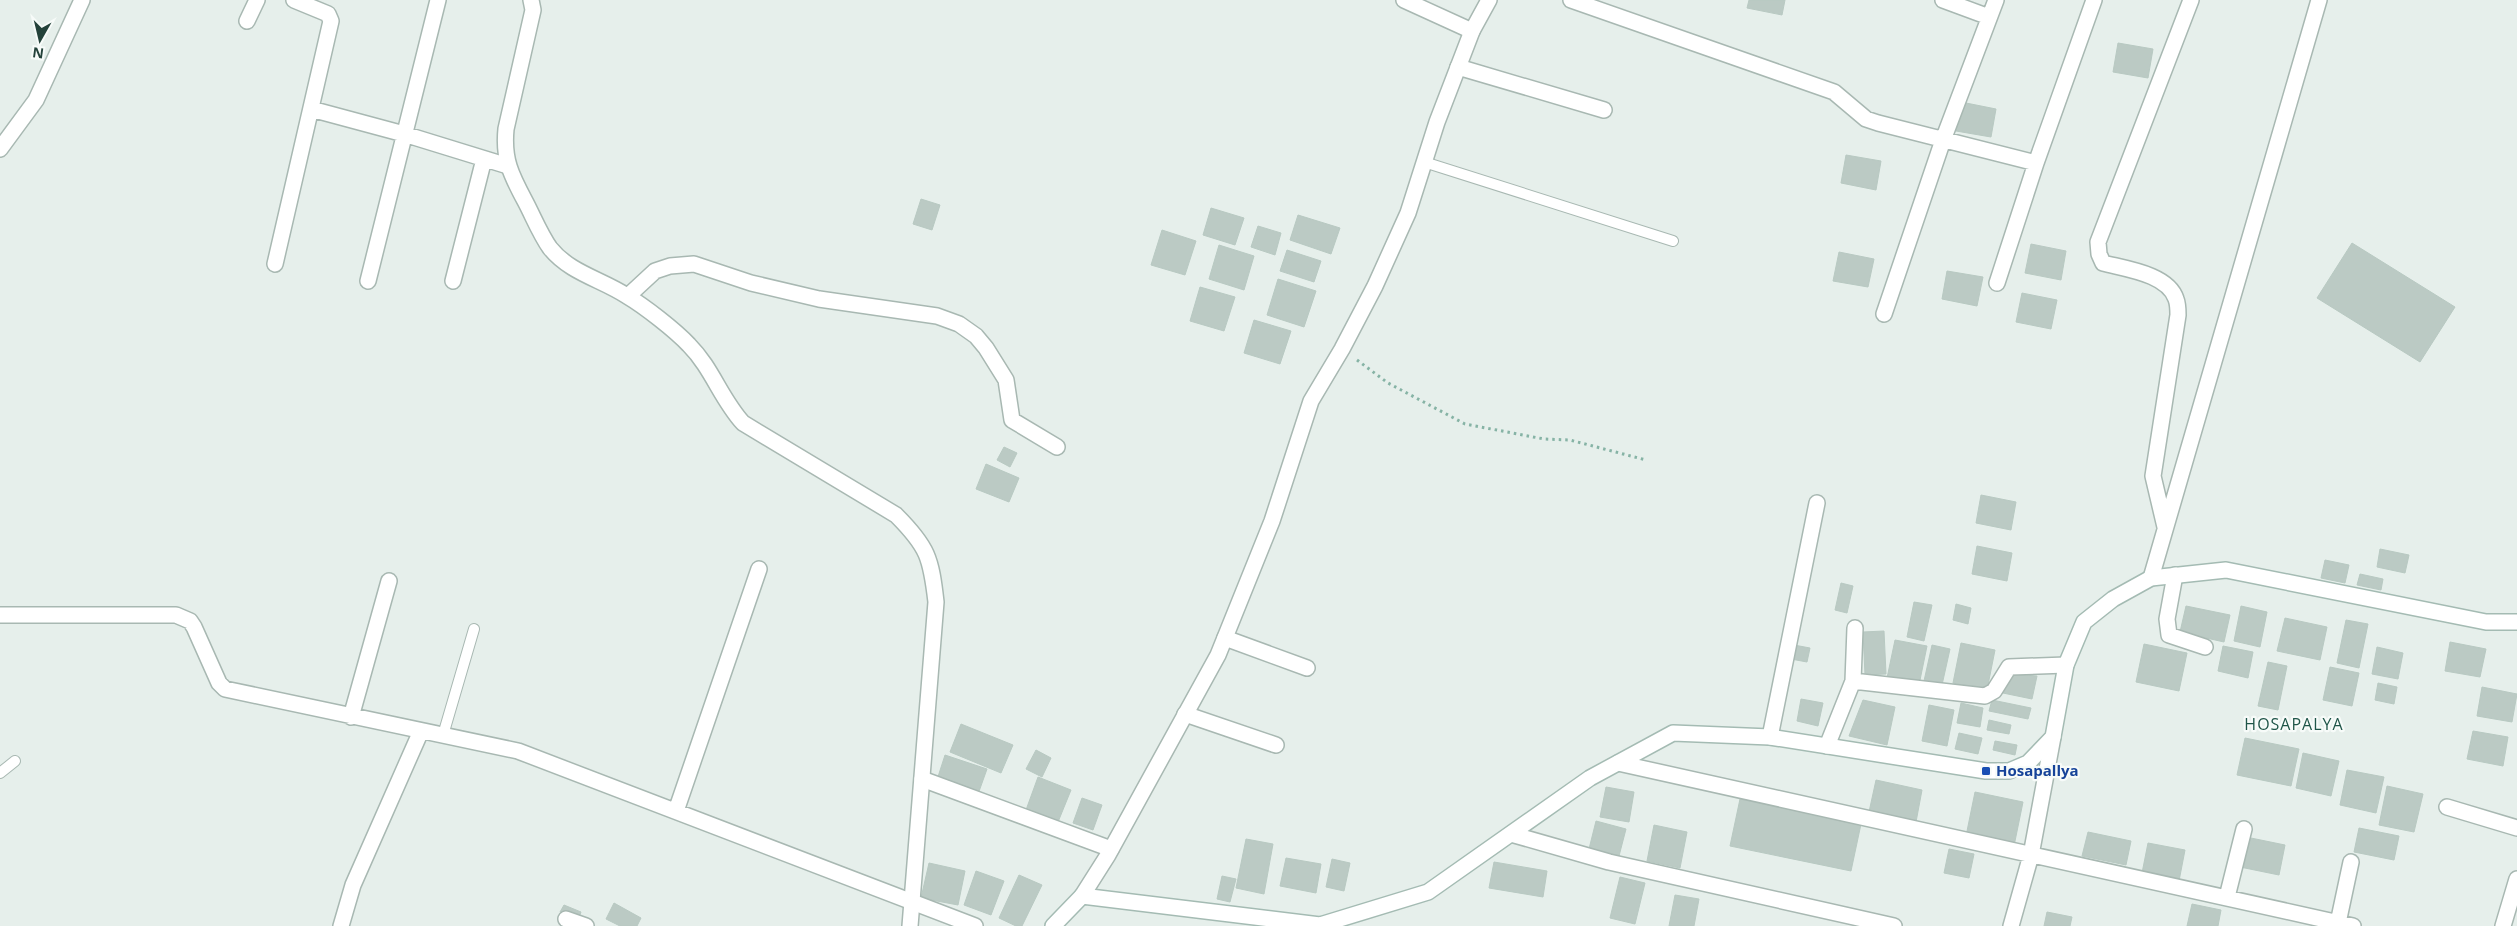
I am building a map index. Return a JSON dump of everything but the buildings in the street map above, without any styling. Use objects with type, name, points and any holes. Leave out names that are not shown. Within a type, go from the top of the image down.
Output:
[{"type":"street","points":[[0,149],[36,100],[82,0]]},
{"type":"street","points":[[247,21],[257,0]]},
{"type":"street","points":[[275,264],[331,21],[328,14],[294,0]]},
{"type":"street","points":[[368,281],[438,0]]},
{"type":"street","points":[[531,0],[533,10],[506,129],[504,148],[508,166],[550,248],[582,275],[628,296],[689,345],[704,362],[729,408],[743,423],[896,515],[915,534],[927,552],[936,602],[910,926]]},
{"type":"street","points":[[1404,0],[1472,31]]},
{"type":"street","points":[[1053,926],[1082,896],[1111,849],[1218,655],[1272,521],[1311,401],[1342,349],[1375,286],[1408,213],[1458,67],[1472,31],[1489,0]]},
{"type":"street","points":[[1571,0],[1834,92],[1866,119],[2036,163]]},
{"type":"street","points":[[1943,0],[1989,16]]},
{"type":"street","points":[[1884,314],[1943,140],[1996,0]]},
{"type":"street","points":[[1997,283],[2036,163],[2094,0]]},
{"type":"street","points":[[2165,529],[2153,476],[2178,315],[2176,299],[2169,287],[2151,277],[2103,263],[2099,254],[2098,242],[2190,0]]},
{"type":"street","points":[[2151,578],[2319,0]]},
{"type":"street","points":[[1458,67],[1604,110]]},
{"type":"street","points":[[311,109],[404,134],[508,166]]},
{"type":"street","points":[[453,281],[484,158]]},
{"type":"street","points":[[628,296],[655,271],[670,266],[694,264],[751,283],[819,299],[937,316],[959,324],[976,336],[999,366],[1006,380],[1012,420],[1057,447]]},
{"type":"street","points":[[1770,737],[1816,503]]},
{"type":"street","points":[[676,811],[759,569]]},
{"type":"street","points":[[2011,926],[2031,855],[2066,665],[2084,622],[2113,599],[2151,578],[2226,570],[2486,622],[2517,622]]},
{"type":"street","points":[[2175,575],[2167,618],[2169,635],[2205,647]]},
{"type":"street","points":[[352,716],[389,581]]},
{"type":"street","points":[[0,615],[176,615],[190,622],[194,627],[218,684],[225,689],[518,751],[975,926]]},
{"type":"street","points":[[1827,746],[1853,681],[1855,628]]},
{"type":"street","points":[[1225,638],[1307,668]]},
{"type":"street","points":[[1853,681],[1985,696],[1994,691],[2009,667],[2066,665]]},
{"type":"street","points":[[1184,714],[1276,745]]},
{"type":"street","points":[[341,926],[353,885],[421,731]]},
{"type":"street","points":[[1082,896],[1322,926],[1428,892],[1590,778],[1673,733],[1770,737],[1986,771],[2008,771],[2028,763],[2053,738]]},
{"type":"street","points":[[1618,763],[2346,924],[2351,862]]},
{"type":"street","points":[[922,779],[1111,849]]},
{"type":"street","points":[[2447,807],[2517,828]]},
{"type":"street","points":[[2227,897],[2244,829]]},
{"type":"street","points":[[1511,834],[1602,860],[1894,926]]},
{"type":"street","points":[[2503,926],[2517,879]]},
{"type":"street","points":[[566,919],[586,926]]},
{"type":"lane","points":[[1424,162],[1673,241]]},
{"type":"lane","points":[[443,735],[474,629]]},
{"type":"lane","points":[[0,773],[15,761]]},
{"type":"path","points":[[1342,349],[1388,383],[1465,424],[1544,439],[1570,440],[1646,460]]},
{"type":"place","name":"Hosapallya","points":[[1986,771]]},
{"type":"district","name":"HOSAPALYA","points":[[2294,724]]}]
